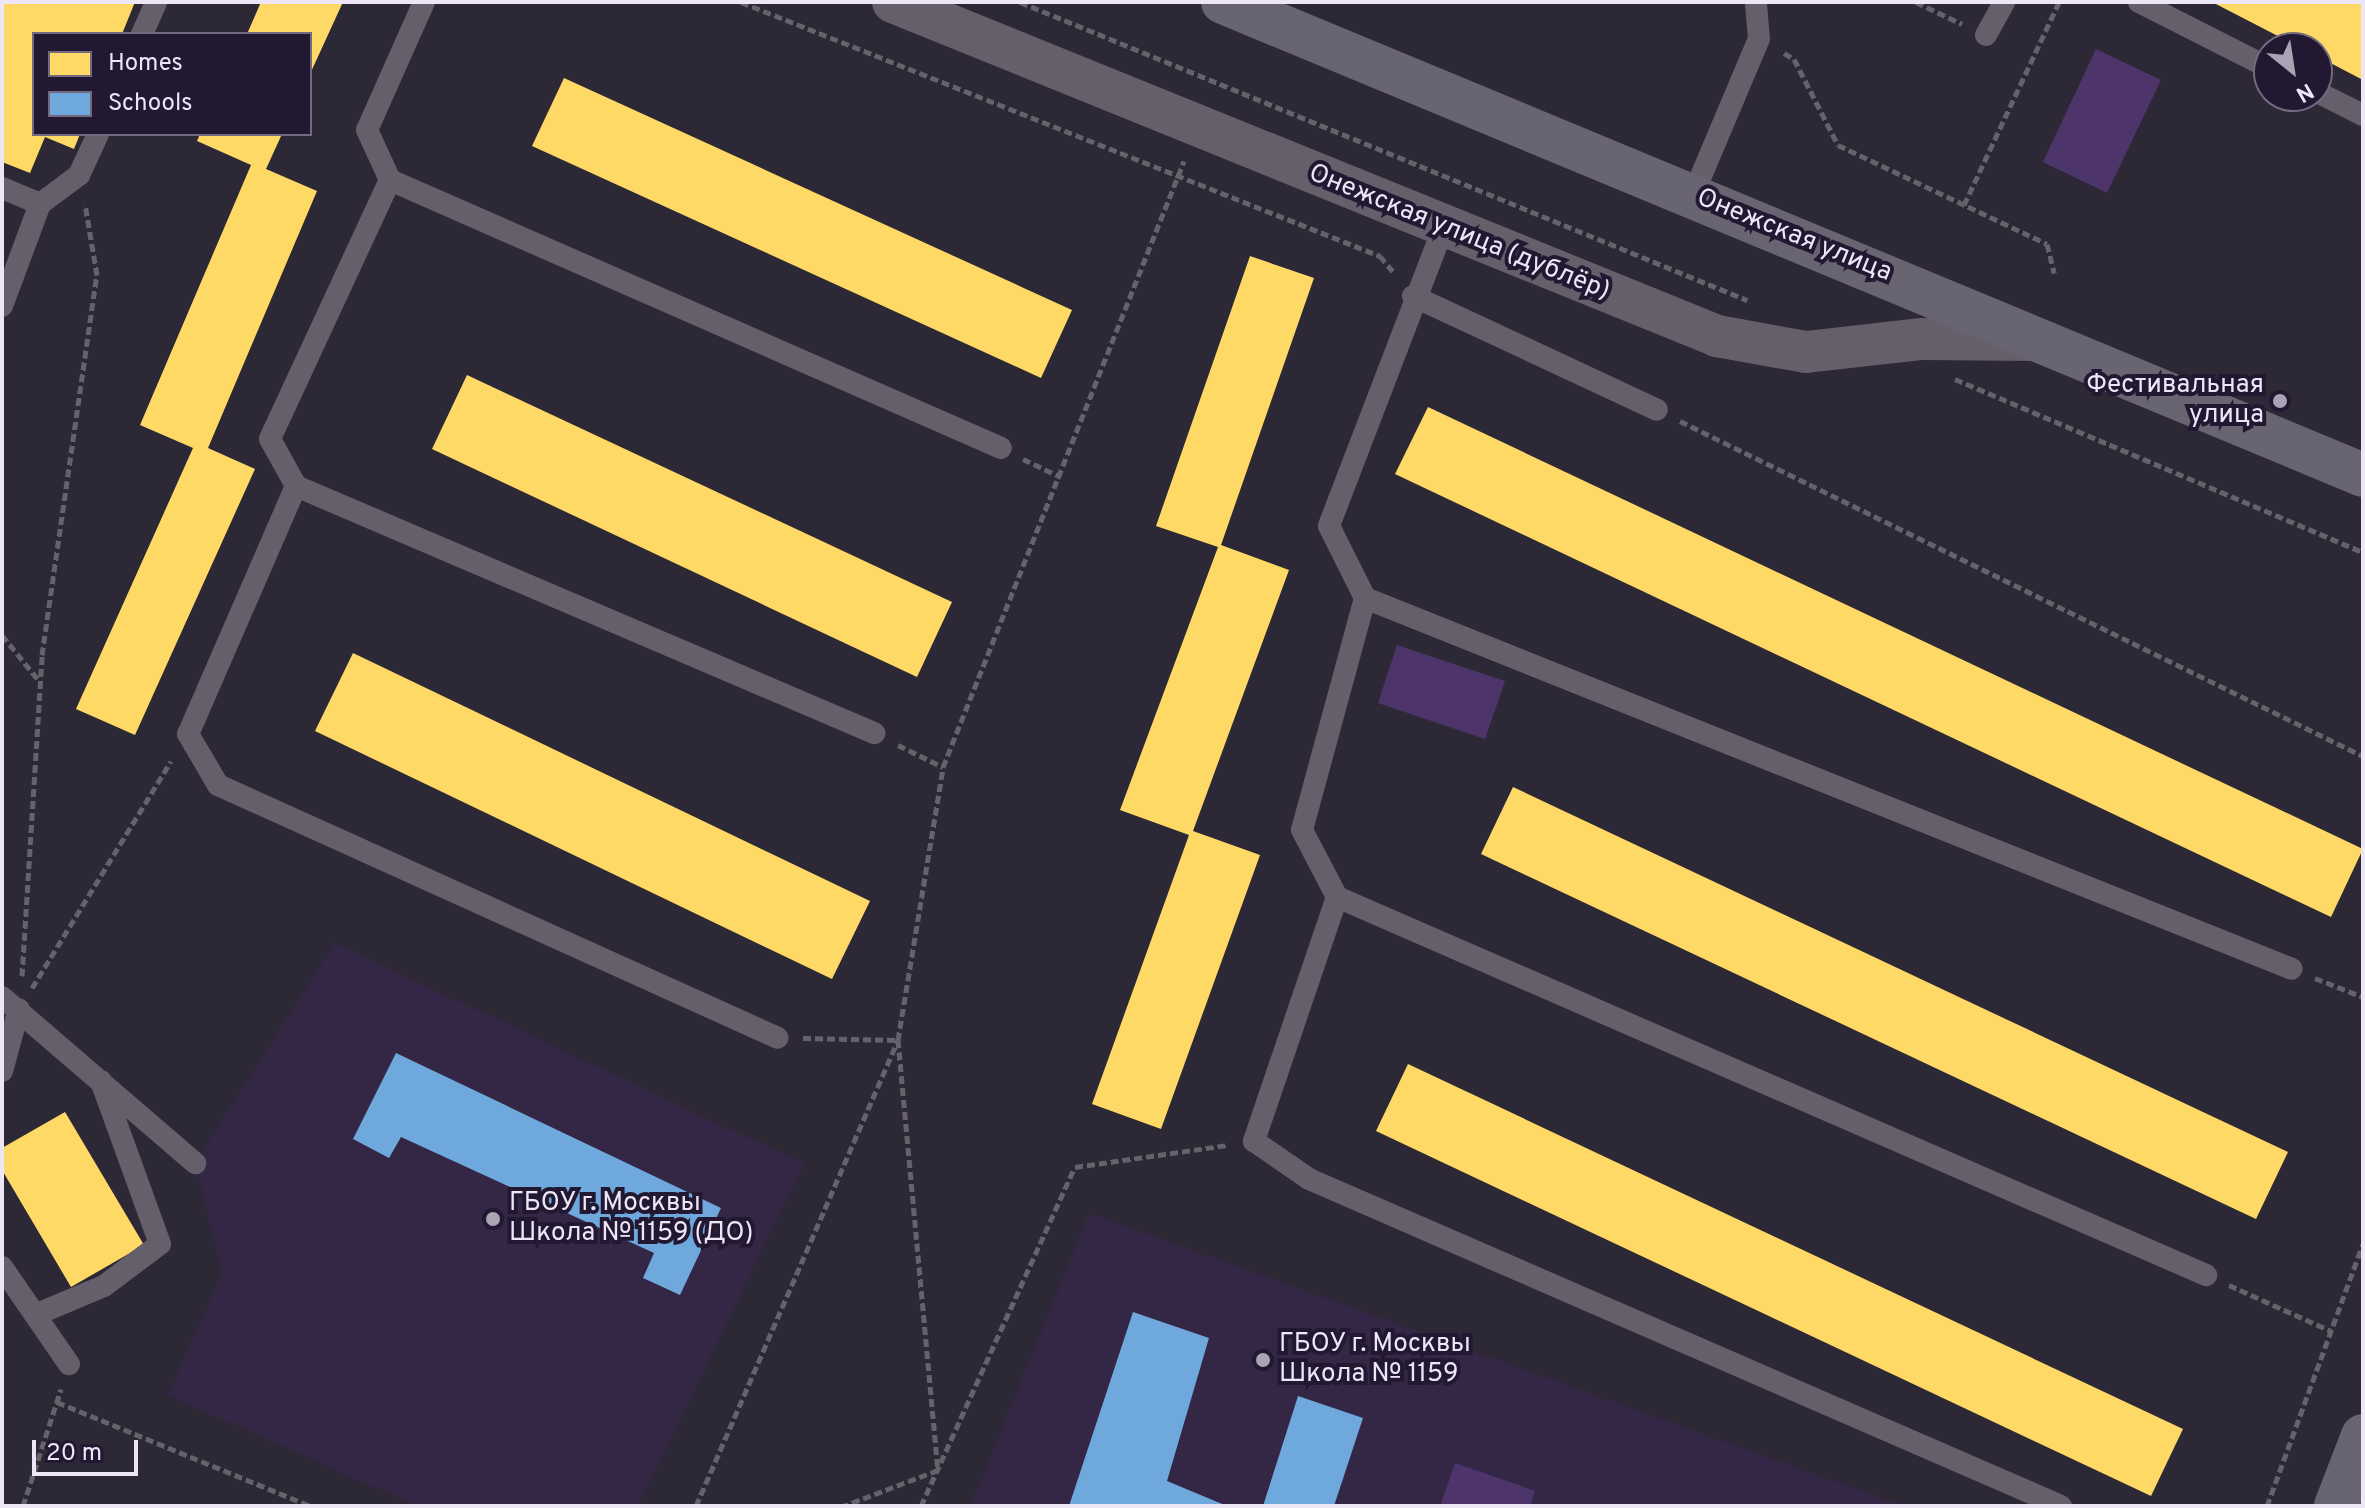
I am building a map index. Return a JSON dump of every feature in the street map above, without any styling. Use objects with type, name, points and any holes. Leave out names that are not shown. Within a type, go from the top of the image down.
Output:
[{"type":"main road","name":"Онежская улица","points":[[1223,2],[2048,341],[2363,475]]},
{"type":"main road","points":[[2336,1506],[2363,1436]]},
{"type":"street","name":"Онежская улица (дублёр)","points":[[893,2],[1717,336],[1806,352],[1922,339],[2048,341]]},
{"type":"lane","points":[[143,32],[156,2]]},
{"type":"lane","points":[[424,2],[367,130],[390,180],[1001,448]]},
{"type":"lane","points":[[1693,195],[1759,39],[1756,2]]},
{"type":"lane","points":[[1986,35],[2004,2]]},
{"type":"lane","points":[[2139,2],[2253,60]]},
{"type":"lane","points":[[2333,100],[2363,115]]},
{"type":"lane","points":[[2,306],[7,279],[40,204],[79,175],[97,136]]},
{"type":"lane","points":[[390,180],[270,439],[296,486],[874,733]]},
{"type":"lane","points":[[2,188],[40,204]]},
{"type":"lane","points":[[1444,226],[1413,296],[1329,526],[1365,598],[2292,969]]},
{"type":"lane","points":[[1413,296],[1657,410]]},
{"type":"lane","points":[[296,486],[188,734],[218,785],[778,1038]]},
{"type":"lane","points":[[1365,598],[1302,830],[1337,897],[2206,1275]]},
{"type":"lane","points":[[1337,897],[1254,1141],[1309,1179],[2061,1506]]},
{"type":"lane","points":[[2,1071],[10,1003]]},
{"type":"lane","points":[[10,1003],[195,1163]]},
{"type":"lane","points":[[35,1315],[104,1286],[160,1244],[101,1081]]},
{"type":"lane","points":[[2,1267],[69,1364]]},
{"type":"path","points":[[741,2],[1380,256],[1413,296]]},
{"type":"path","points":[[1020,2],[1749,300]]},
{"type":"path","points":[[1916,2],[1986,35]]},
{"type":"path","points":[[1964,205],[2059,2]]},
{"type":"path","points":[[1759,39],[1794,59],[1838,145],[2047,244],[2054,273]]},
{"type":"path","points":[[696,1506],[898,1040],[943,767],[1061,477],[1198,126]]},
{"type":"path","points":[[10,1003],[41,683],[97,275],[79,175]]},
{"type":"path","points":[[1944,375],[2363,552]]},
{"type":"path","points":[[1657,410],[2363,756]]},
{"type":"path","points":[[1001,448],[1061,477]]},
{"type":"path","points":[[2,635],[41,683]]},
{"type":"path","points":[[874,733],[943,767]]},
{"type":"path","points":[[10,1003],[188,734]]},
{"type":"path","points":[[2292,969],[2363,997]]},
{"type":"path","points":[[778,1038],[898,1040]]},
{"type":"path","points":[[898,1040],[938,1470]]},
{"type":"path","points":[[921,1506],[1075,1167],[1254,1141]]},
{"type":"path","points":[[2267,1506],[2363,1244]]},
{"type":"path","points":[[2206,1275],[2331,1331]]},
{"type":"path","points":[[23,1506],[69,1364]]},
{"type":"path","points":[[57,1402],[311,1506]]},
{"type":"path","points":[[843,1506],[938,1470]]},
{"type":"shaded area","points":[[2096,49],[2161,80],[2107,193],[2043,162]]},
{"type":"shaded area","points":[[1397,645],[1505,681],[1485,739],[1378,703]]},
{"type":"shaded area","name":"ГБОУ г. Москвы Школа № 1159 (ДО)","points":[[335,943],[804,1164],[638,1506],[417,1506],[168,1395],[222,1273],[195,1163]]},
{"type":"shaded area","name":"ГБОУ г. Москвы Школа № 1159","points":[[1089,1213],[1904,1506],[971,1506]]},
{"type":"shaded area","points":[[1455,1463],[1535,1491],[1530,1506],[1440,1506]]},
{"type":"building: Homes","points":[[2,2],[135,2],[123,32],[32,32],[32,136],[79,136],[74,149],[45,137],[30,173],[2,162]]},
{"type":"building: Homes","points":[[261,2],[343,2],[312,70],[312,32],[248,32]]},
{"type":"building: Homes","points":[[2212,2],[2363,2],[2363,80],[2333,64],[2333,32],[2270,32]]},
{"type":"building: Homes","points":[[564,78],[1072,310],[1041,378],[532,146]]},
{"type":"building: Homes","points":[[199,136],[281,136],[266,169],[317,191],[208,448],[255,469],[135,735],[76,709],[193,448],[140,425],[251,165],[197,141]]},
{"type":"building: Homes","points":[[1250,256],[1314,278],[1221,545],[1289,570],[1193,831],[1260,855],[1161,1129],[1092,1104],[1189,835],[1120,810],[1218,547],[1156,526]]},
{"type":"building: Homes","points":[[467,375],[952,602],[917,677],[432,449]]},
{"type":"building: Homes","points":[[1428,407],[2363,849],[2331,917],[1395,474]]},
{"type":"building: Homes","points":[[353,653],[870,901],[832,979],[315,731]]},
{"type":"building: Homes","points":[[1513,787],[2288,1152],[2256,1219],[1481,854]]},
{"type":"building: Homes","points":[[1408,1064],[2183,1429],[2151,1496],[1376,1131]]},
{"type":"building: Homes","points":[[65,1112],[144,1245],[71,1287],[2,1170],[2,1148]]},
{"type":"building: Schools","points":[[396,1053],[721,1208],[680,1295],[643,1278],[654,1253],[401,1137],[389,1158],[353,1139]]},
{"type":"building: Schools","points":[[1133,1312],[1209,1338],[1167,1481],[1227,1506],[1069,1506]]},
{"type":"building: Schools","points":[[1298,1396],[1363,1418],[1334,1506],[1263,1506]]},
{"type":"place","name":"Фестивальная улица","points":[[2280,401]]},
{"type":"place","name":"ГБОУ г. Москвы Школа № 1159 (ДО)","points":[[493,1219]]},
{"type":"place","name":"ГБОУ г. Москвы Школа № 1159","points":[[1263,1360]]}]
